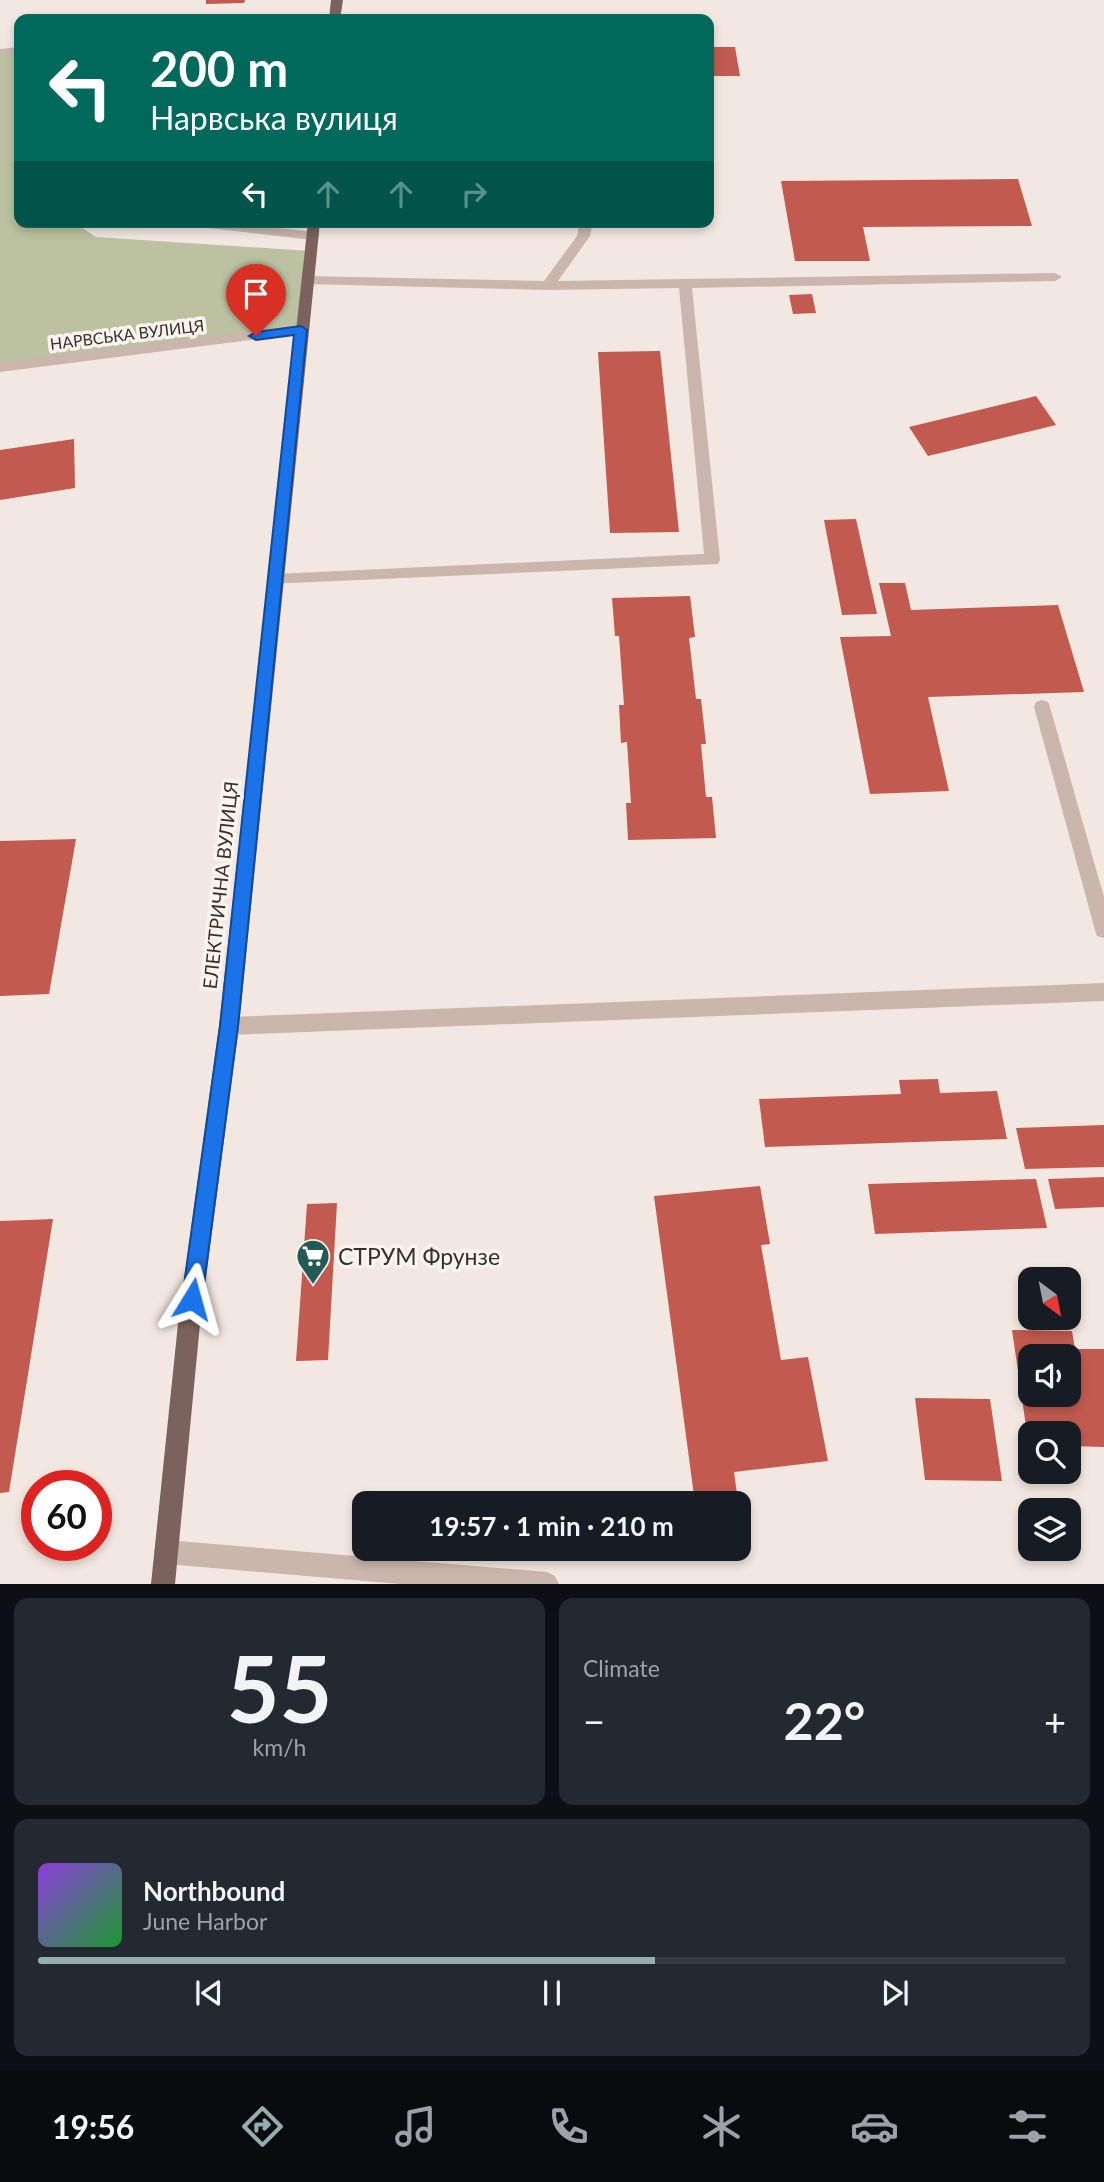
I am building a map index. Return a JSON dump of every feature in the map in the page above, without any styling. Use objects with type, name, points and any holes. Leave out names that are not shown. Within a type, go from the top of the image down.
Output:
[{"type":"main road","name":"ЕЛЕКТРИЧНА ВУЛИЦЯ","points":[[163,1584],[189,1324],[229,1026],[313,229]]},
{"type":"street","points":[[548,286],[583,236],[585,228]]},
{"type":"street","points":[[306,280],[548,286],[1055,277]]},
{"type":"street","points":[[275,580],[712,560],[685,284]]},
{"type":"street","name":"НАРВСЬКА ВУЛИЦЯ","points":[[0,367],[301,330]]},
{"type":"street","points":[[1042,706],[1104,930]]},
{"type":"street","points":[[229,1026],[1104,992]]},
{"type":"street","points":[[166,1552],[547,1584]]},
{"type":"green space","points":[[14,51],[14,228],[82,228],[96,237],[310,251],[301,330],[0,367],[0,52]]},
{"type":"building","points":[[206,0],[245,0],[244,3],[206,4]]},
{"type":"building","points":[[714,47],[735,47],[740,76],[714,76]]},
{"type":"building","points":[[1018,179],[1032,226],[863,227],[870,261],[795,261],[781,181]]},
{"type":"building","points":[[812,294],[816,313],[793,314],[789,295]]},
{"type":"building","points":[[660,351],[679,532],[610,533],[598,352]]},
{"type":"building","points":[[1036,396],[1056,425],[928,456],[909,427]]},
{"type":"building","points":[[74,439],[75,488],[0,500],[0,450]]},
{"type":"building","points":[[856,519],[877,614],[842,615],[824,520]]},
{"type":"building","points":[[879,583],[905,583],[911,610],[1058,605],[1084,692],[928,697],[949,791],[870,794],[840,637],[891,636]]},
{"type":"building","points":[[690,596],[695,637],[689,638],[696,699],[701,699],[706,744],[701,744],[706,797],[712,797],[716,838],[628,840],[626,803],[631,803],[627,742],[621,743],[619,705],[624,705],[619,636],[615,636],[612,598]]},
{"type":"building","points":[[76,839],[49,994],[0,996],[0,841]]},
{"type":"building","points":[[938,1079],[940,1093],[997,1091],[1007,1139],[765,1147],[759,1099],[901,1094],[899,1080]]},
{"type":"building","points":[[1104,1125],[1104,1167],[1025,1169],[1016,1128]]},
{"type":"building","points":[[1104,1177],[1104,1207],[1055,1209],[1048,1179]]},
{"type":"building","points":[[1036,1179],[1047,1228],[875,1234],[868,1184]]},
{"type":"building","points":[[760,1186],[770,1244],[761,1245],[781,1360],[808,1357],[828,1461],[734,1472],[737,1491],[693,1491],[654,1196]]},
{"type":"building","points":[[337,1203],[328,1360],[296,1361],[307,1204]]},
{"type":"building","points":[[53,1219],[9,1492],[0,1493],[0,1221]]},
{"type":"building","points":[[1012,1330],[1072,1331],[1074,1344],[1018,1344],[1018,1371]]},
{"type":"building","points":[[1081,1349],[1104,1349],[1104,1447],[1081,1446],[1081,1421],[1025,1421],[1023,1407],[1081,1407]]},
{"type":"building","points":[[915,1398],[990,1399],[1002,1481],[925,1480]]},
{"type":"place","name":"СТРУМ Фрунзе","points":[[313,1286]]},
{"type":"route","points":[[192,1299],[229,1026],[301,330],[256,336]]}]
